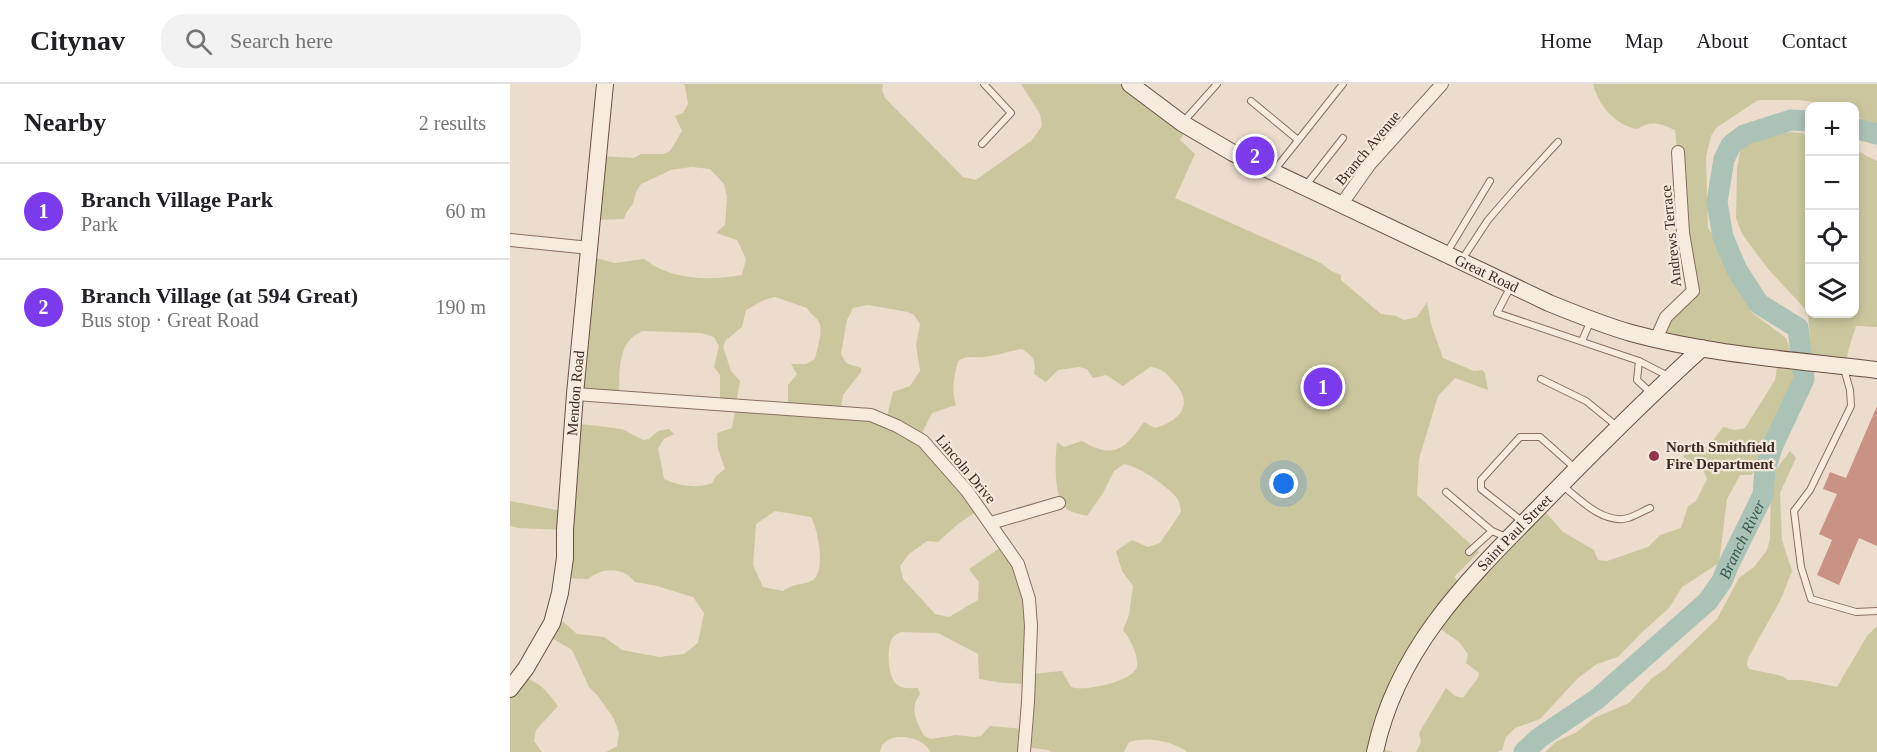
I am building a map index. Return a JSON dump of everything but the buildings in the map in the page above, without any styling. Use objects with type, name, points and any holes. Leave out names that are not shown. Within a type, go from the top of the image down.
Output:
[{"type":"main road","name":"Mendon Road","points":[[510,689],[526,668],[552,623],[561,593],[575,394],[605,84]]},
{"type":"main road","name":"Great Road","points":[[1130,84],[1182,123],[1233,153],[1461,262],[1591,319],[1629,333],[1702,348],[1877,370]]},
{"type":"main road","name":"Saint Paul Street","points":[[1375,752],[1384,714],[1394,689],[1413,654],[1450,600],[1651,394],[1702,348]]},
{"type":"street","name":"Branch Avenue","points":[[1341,205],[1370,164],[1442,84]]},
{"type":"street","name":"Andrews Terrace","points":[[1656,339],[1666,317],[1693,291],[1683,232],[1678,152]]},
{"type":"street","points":[[510,240],[590,248]]},
{"type":"street","name":"Lincoln Drive","points":[[575,394],[871,415],[923,441],[992,523],[1018,564],[1029,599],[1031,655],[1024,752]]},
{"type":"street","points":[[992,523],[1059,503]]},
{"type":"lane","points":[[982,144],[1011,113],[984,84]]},
{"type":"lane","points":[[1182,123],[1217,84]]},
{"type":"lane","points":[[1273,172],[1340,85]]},
{"type":"lane","points":[[1251,101],[1298,140]]},
{"type":"lane","points":[[1304,188],[1343,138]]},
{"type":"lane","points":[[1461,262],[1488,220],[1558,142]]},
{"type":"lane","points":[[1445,254],[1490,181]]},
{"type":"lane","points":[[1511,285],[1497,313],[1639,361],[1670,377]]},
{"type":"lane","points":[[1582,341],[1591,319]]},
{"type":"lane","points":[[1639,361],[1637,380],[1651,394]]},
{"type":"lane","points":[[1836,365],[1850,390],[1851,406],[1810,489],[1794,511],[1801,567],[1810,600],[1856,612],[1877,611]]},
{"type":"lane","points":[[1541,379],[1587,401],[1618,427]]},
{"type":"lane","points":[[1524,523],[1481,489],[1481,480],[1520,437],[1539,437],[1576,470]]},
{"type":"lane","points":[[1562,484],[1602,515],[1614,519],[1627,519],[1650,508]]},
{"type":"lane","points":[[1446,492],[1492,531],[1509,538]]},
{"type":"lane","points":[[1469,552],[1492,531]]},
{"type":"shaded area","points":[[683,84],[883,84],[882,90],[885,98],[963,177],[976,180],[1032,140],[1042,126],[1040,114],[1021,84],[1136,84],[1189,125],[1180,140],[1195,154],[1175,198],[1321,263],[1341,275],[1341,280],[1381,314],[1396,316],[1404,320],[1417,317],[1427,302],[1431,324],[1443,358],[1474,371],[1482,370],[1485,373],[1488,390],[1455,378],[1438,396],[1419,459],[1417,495],[1479,552],[1454,577],[1463,587],[1542,508],[1563,532],[1594,550],[1598,560],[1607,561],[1648,547],[1660,535],[1681,528],[1688,506],[1696,501],[1707,479],[1702,467],[1683,457],[1686,451],[1693,453],[1699,447],[1708,447],[1723,427],[1735,430],[1745,428],[1775,380],[1779,355],[1663,338],[1664,322],[1692,294],[1675,130],[1656,124],[1647,124],[1637,129],[1629,127],[1615,119],[1603,106],[1593,84],[1877,84],[1877,125],[1859,118],[1859,102],[1758,100],[1716,128],[1711,136],[1706,157],[1708,228],[1724,251],[1751,312],[1786,338],[1793,358],[1795,392],[1792,404],[1775,435],[1771,453],[1751,475],[1740,475],[1727,499],[1719,563],[1682,587],[1669,608],[1618,657],[1597,664],[1578,678],[1540,719],[1515,728],[1506,737],[1502,750],[1497,752],[1416,752],[1421,742],[1419,733],[1446,688],[1455,696],[1463,698],[1478,678],[1479,673],[1466,663],[1468,654],[1459,642],[1435,625],[1377,748],[1394,752],[1187,752],[1167,742],[1143,739],[1129,742],[1124,752],[1051,752],[1026,747],[1024,752],[930,752],[919,741],[901,737],[887,741],[882,745],[880,752],[606,752],[617,746],[619,733],[614,719],[589,687],[572,650],[547,635],[556,616],[577,634],[604,637],[622,650],[659,657],[684,654],[698,643],[704,613],[693,597],[635,582],[619,571],[600,572],[588,579],[563,578],[565,530],[510,526],[510,501],[567,512],[574,423],[622,429],[643,440],[649,439],[658,431],[669,429],[674,434],[664,439],[658,448],[664,479],[676,483],[688,486],[706,485],[712,483],[716,476],[725,469],[718,449],[717,433],[732,428],[735,411],[720,405],[720,375],[714,367],[719,346],[714,337],[701,333],[643,331],[628,342],[624,350],[620,368],[619,396],[580,396],[592,257],[615,263],[644,259],[666,271],[691,277],[717,278],[742,275],[746,259],[737,240],[716,233],[725,225],[727,197],[724,184],[710,169],[691,167],[671,170],[641,184],[624,219],[598,220],[602,156],[634,158],[641,154],[663,154],[670,151],[682,131],[675,116],[683,113],[688,104]],"holes":[[[775,297],[807,308],[817,319],[820,338],[815,359],[806,364],[791,364],[797,374],[788,385],[788,409],[736,404],[740,381],[731,371],[723,347],[726,340],[742,327],[746,310]],[[868,305],[908,312],[914,315],[920,324],[916,345],[920,371],[910,386],[893,392],[886,421],[840,414],[843,395],[861,372],[861,368],[846,363],[841,354],[847,320],[853,308]],[[1022,349],[1032,357],[1035,365],[1034,374],[1046,382],[1058,370],[1079,367],[1087,369],[1093,378],[1106,375],[1123,386],[1150,367],[1158,368],[1166,373],[1180,389],[1183,397],[1182,410],[1172,421],[1155,428],[1144,422],[1131,439],[1118,449],[1103,450],[1082,441],[1064,447],[1057,442],[1057,489],[1063,505],[1068,510],[1087,516],[1103,493],[1114,471],[1124,464],[1160,482],[1177,498],[1180,505],[1181,512],[1160,543],[1148,547],[1132,540],[1116,551],[1122,571],[1133,586],[1129,615],[1123,630],[1134,648],[1137,665],[1132,674],[1106,685],[1086,688],[1071,687],[1062,671],[1031,674],[1029,599],[1004,545],[969,569],[979,582],[978,600],[949,617],[935,614],[903,579],[900,566],[909,554],[927,541],[938,542],[958,524],[979,510],[920,437],[932,413],[956,405],[954,383],[958,361],[967,357],[988,356]],[[775,511],[811,517],[820,550],[819,568],[813,580],[791,586],[783,591],[763,587],[753,565],[756,524]],[[901,632],[938,633],[978,654],[979,679],[1029,684],[1023,729],[990,726],[981,736],[975,737],[956,735],[931,739],[924,736],[914,710],[920,694],[918,688],[899,686],[895,683],[890,671],[889,648],[893,637]]]},
{"type":"shaded area","points":[[1791,132],[1805,134],[1805,309],[1769,270],[1742,234],[1736,218],[1737,169],[1742,140]]},
{"type":"shaded area","points":[[1859,152],[1877,161],[1877,327],[1856,326],[1846,363],[1811,355],[1808,318],[1859,318]]},
{"type":"shaded area","points":[[1790,451],[1796,458],[1780,493],[1782,540],[1792,571],[1781,599],[1748,658],[1747,665],[1749,669],[1782,676],[1788,680],[1803,680],[1837,687],[1867,636],[1877,626],[1877,752],[1545,752],[1557,741],[1577,732],[1594,718],[1629,703],[1652,678],[1664,670],[1717,619],[1739,578],[1754,567],[1767,550],[1770,539],[1771,476]]},
{"type":"shaded area","points":[[510,676],[526,678],[538,684],[558,706],[536,730],[534,741],[542,752],[510,752]]},
{"type":"waterway","name":"Branch River","points":[[1524,752],[1539,738],[1597,699],[1708,601],[1722,581],[1763,495],[1765,470],[1773,445],[1804,379],[1798,328],[1759,304],[1737,270],[1723,237],[1717,202],[1724,159],[1731,145],[1744,135],[1791,120],[1805,121]]},
{"type":"waterway","name":"Branch River","points":[[1859,129],[1877,134]]},
{"type":"place","name":"Branch Village (at 594 Great)","points":[[1255,156]]},
{"type":"place","name":"Branch Village Park","points":[[1323,387]]},
{"type":"place","name":"North Smithfield Fire Department","points":[[1654,456]]}]
